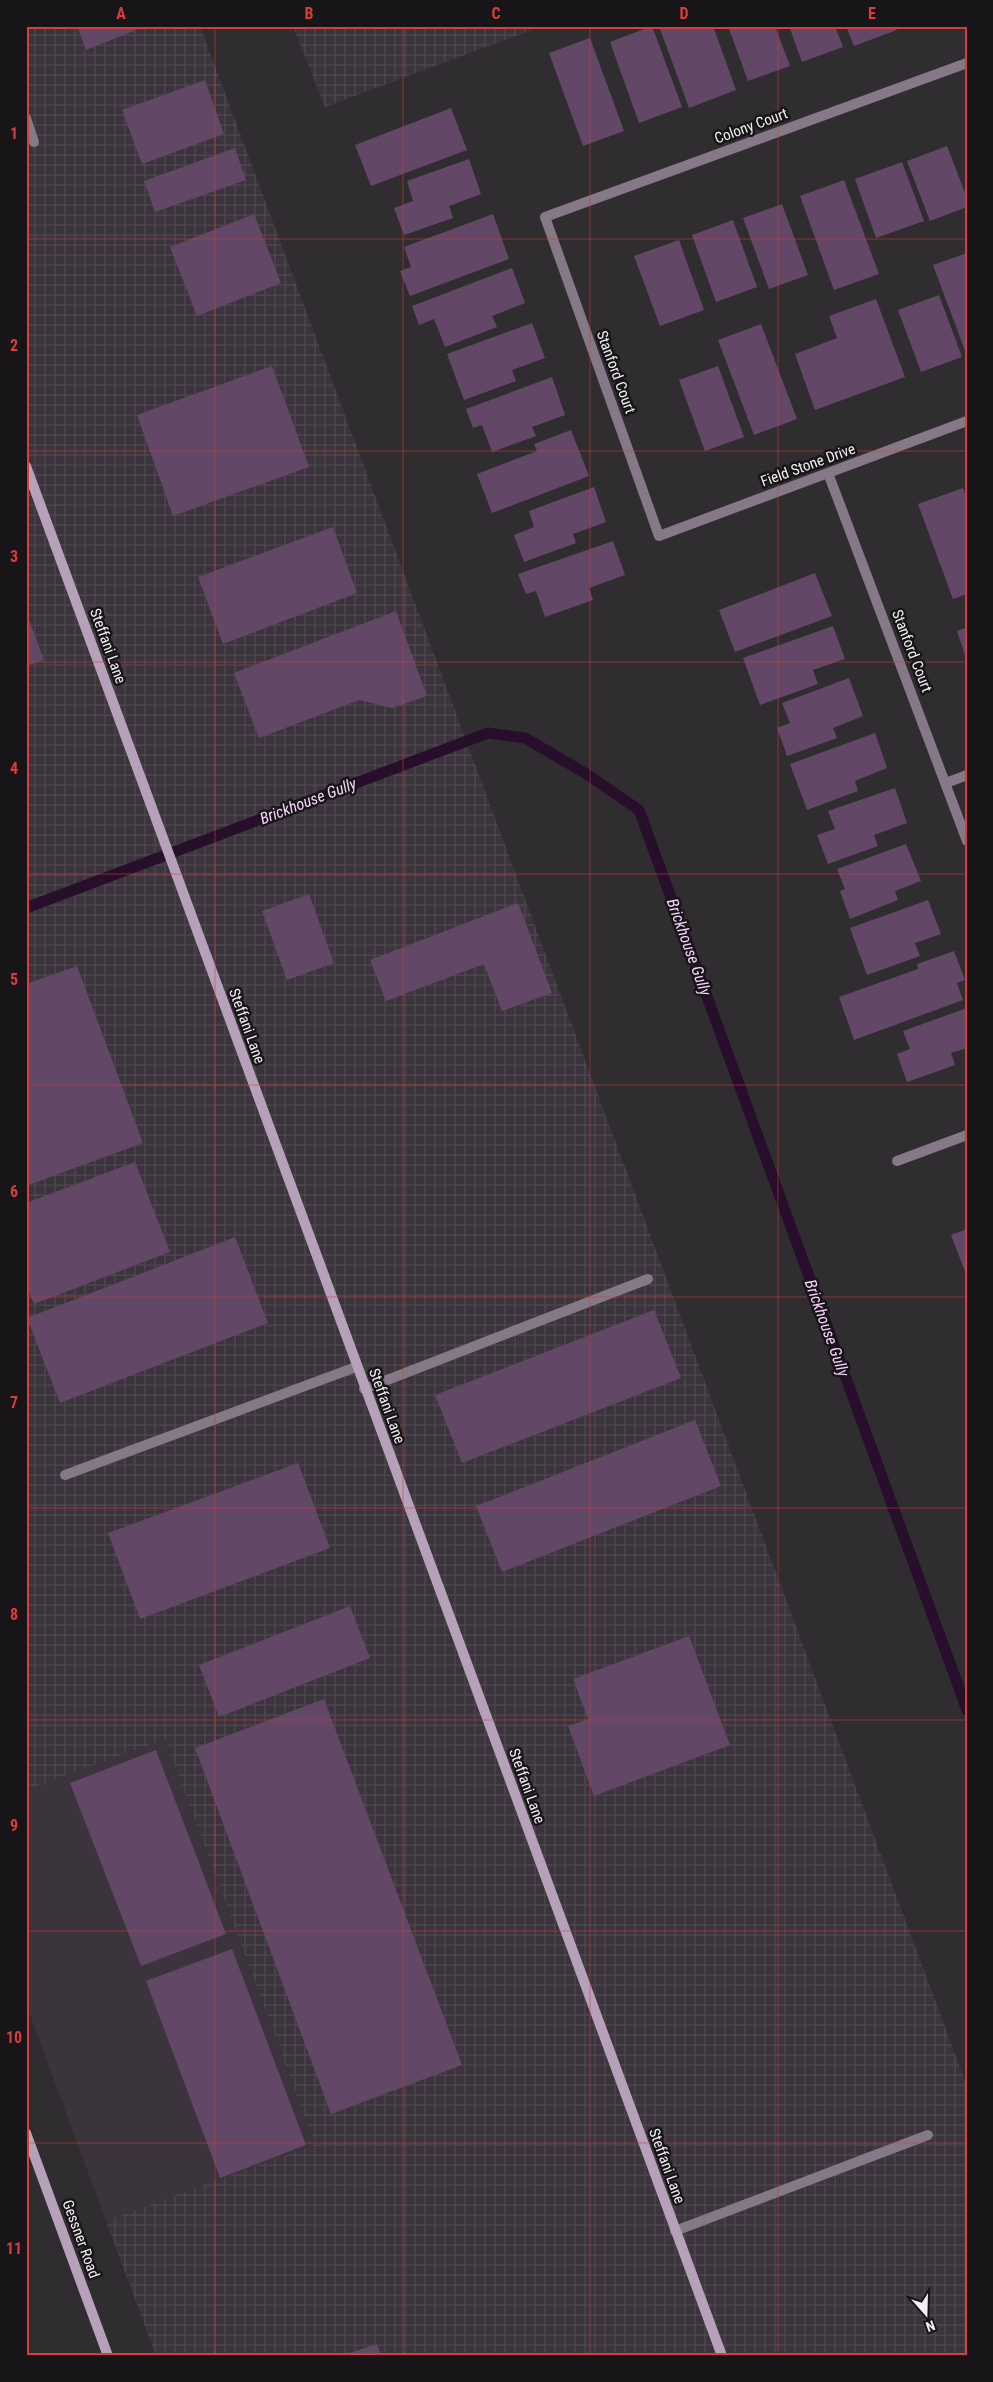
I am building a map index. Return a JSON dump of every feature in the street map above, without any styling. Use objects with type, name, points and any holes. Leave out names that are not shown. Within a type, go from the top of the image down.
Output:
[{"type":"street","name":"Colony Court","points":[[545,217],[967,63]]},
{"type":"street","points":[[26,118],[34,142]]},
{"type":"street","name":"Stanford Court","points":[[545,217],[660,536]]},
{"type":"street","name":"Field Stone Drive","points":[[660,536],[967,421]]},
{"type":"street","name":"Steffani Lane","points":[[26,466],[364,1389],[722,2356]]},
{"type":"street","name":"Stanford Court","points":[[828,473],[967,841]]},
{"type":"street","points":[[946,783],[967,775]]},
{"type":"street","points":[[897,1162],[967,1135]]},
{"type":"street","points":[[364,1389],[648,1279]]},
{"type":"street","points":[[65,1475],[356,1367]]},
{"type":"street","name":"Gessner Road","points":[[26,2133],[108,2356]]},
{"type":"street","points":[[675,2231],[928,2136]]},
{"type":"shaded area","points":[[26,26],[200,26],[967,2086],[967,2356],[156,2356],[106,2221],[315,2144],[165,1739],[26,1790]]},
{"type":"shaded area","points":[[293,26],[542,26],[325,107]]},
{"type":"shaded area","points":[[165,1739],[315,2144],[106,2221],[26,2004],[26,1790]]},
{"type":"building","points":[[77,26],[146,26],[86,50]]},
{"type":"building","points":[[652,26],[682,107],[639,123],[610,42]]},
{"type":"building","points":[[659,26],[713,26],[736,90],[689,108]]},
{"type":"building","points":[[728,26],[775,26],[790,66],[748,81]]},
{"type":"building","points":[[789,26],[835,26],[843,47],[802,62]]},
{"type":"building","points":[[846,26],[895,26],[897,30],[854,46]]},
{"type":"building","points":[[590,38],[624,131],[583,146],[549,53]]},
{"type":"building","points":[[205,80],[224,134],[142,164],[122,110]]},
{"type":"building","points":[[451,108],[467,150],[371,186],[355,145]]},
{"type":"building","points":[[947,146],[967,198],[967,207],[930,221],[907,161]]},
{"type":"building","points":[[235,148],[246,180],[155,212],[144,181]]},
{"type":"building","points":[[469,159],[481,194],[449,206],[453,218],[404,235],[394,208],[413,201],[407,181]]},
{"type":"building","points":[[902,162],[924,221],[876,238],[855,179]]},
{"type":"building","points":[[844,180],[879,274],[834,290],[800,196]]},
{"type":"building","points":[[782,204],[808,275],[769,289],[743,218]]},
{"type":"building","points":[[254,214],[281,283],[197,316],[170,247]]},
{"type":"building","points":[[493,214],[509,259],[410,296],[400,271],[411,267],[404,247]]},
{"type":"building","points":[[733,220],[757,287],[716,302],[692,235]]},
{"type":"building","points":[[679,240],[704,310],[660,326],[634,256]]},
{"type":"building","points":[[967,253],[967,356],[933,265]]},
{"type":"building","points":[[512,268],[525,303],[492,316],[497,327],[445,347],[434,319],[419,325],[412,306]]},
{"type":"building","points":[[939,295],[962,357],[921,372],[898,310]]},
{"type":"building","points":[[876,299],[905,377],[815,410],[795,354],[837,338],[829,316]]},
{"type":"building","points":[[532,323],[545,358],[512,370],[516,381],[464,400],[447,354]]},
{"type":"building","points":[[761,324],[797,419],[754,435],[718,340]]},
{"type":"building","points":[[272,366],[309,467],[173,516],[137,415]]},
{"type":"building","points":[[718,366],[744,437],[705,451],[679,380]]},
{"type":"building","points":[[552,377],[565,415],[532,427],[536,436],[492,452],[482,425],[473,428],[466,409]]},
{"type":"building","points":[[571,430],[589,476],[492,513],[477,474],[537,451],[534,444]]},
{"type":"building","points":[[594,487],[606,522],[573,534],[576,543],[524,562],[514,535],[534,527],[529,511]]},
{"type":"building","points":[[963,488],[967,499],[967,594],[953,599],[918,504]]},
{"type":"building","points":[[333,527],[357,593],[223,644],[198,577]]},
{"type":"building","points":[[613,541],[625,575],[589,588],[593,600],[545,617],[536,591],[526,594],[518,574]]},
{"type":"building","points":[[815,573],[832,616],[735,652],[719,610]]},
{"type":"building","points":[[396,611],[427,696],[392,708],[359,700],[259,738],[234,673]]},
{"type":"building","points":[[30,622],[44,660],[26,666],[26,623]]},
{"type":"building","points":[[833,626],[845,659],[813,670],[818,684],[760,705],[743,658]]},
{"type":"building","points":[[967,627],[967,658],[966,658],[957,631]]},
{"type":"building","points":[[849,678],[863,716],[833,728],[837,738],[787,756],[777,728],[790,723],[782,703]]},
{"type":"building","points":[[875,733],[887,768],[855,781],[858,791],[807,810],[790,764]]},
{"type":"building","points":[[895,788],[907,823],[874,835],[878,846],[828,864],[817,835],[835,829],[828,811]]},
{"type":"building","points":[[906,844],[921,881],[895,891],[898,900],[850,919],[840,891],[845,889],[837,869]]},
{"type":"building","points":[[309,894],[334,963],[287,980],[262,911]]},
{"type":"building","points":[[928,900],[941,934],[915,943],[920,956],[867,975],[850,928]]},
{"type":"building","points":[[518,903],[552,993],[502,1011],[484,964],[386,1001],[370,960]]},
{"type":"building","points":[[954,951],[965,980],[957,983],[963,1000],[854,1040],[839,997],[918,969],[917,964]]},
{"type":"building","points":[[77,966],[143,1143],[26,1186],[26,984]]},
{"type":"building","points":[[967,1008],[967,1048],[951,1053],[955,1065],[907,1082],[897,1054],[910,1049],[903,1031]]},
{"type":"building","points":[[135,1162],[170,1252],[34,1304],[26,1285],[26,1203]]},
{"type":"building","points":[[967,1229],[967,1277],[951,1235]]},
{"type":"building","points":[[235,1237],[268,1323],[60,1403],[27,1318]]},
{"type":"building","points":[[654,1310],[681,1378],[462,1463],[435,1395]]},
{"type":"building","points":[[695,1420],[721,1486],[502,1572],[476,1506]]},
{"type":"building","points":[[298,1463],[330,1548],[140,1619],[108,1533]]},
{"type":"building","points":[[350,1606],[370,1658],[219,1717],[199,1665]]},
{"type":"building","points":[[689,1636],[730,1745],[594,1796],[568,1726],[588,1719],[573,1679]]},
{"type":"building","points":[[324,1699],[462,2065],[331,2114],[195,1748]]},
{"type":"building","points":[[156,1750],[226,1934],[141,1966],[70,1783]]},
{"type":"building","points":[[232,1949],[306,2145],[220,2178],[146,1981]]},
{"type":"building","points":[[377,2344],[381,2356],[344,2356],[344,2355]]},
{"type":"waterway","name":"Brickhouse Gully","points":[[26,908],[488,733],[525,738],[585,773],[639,810],[967,1710]]}]
